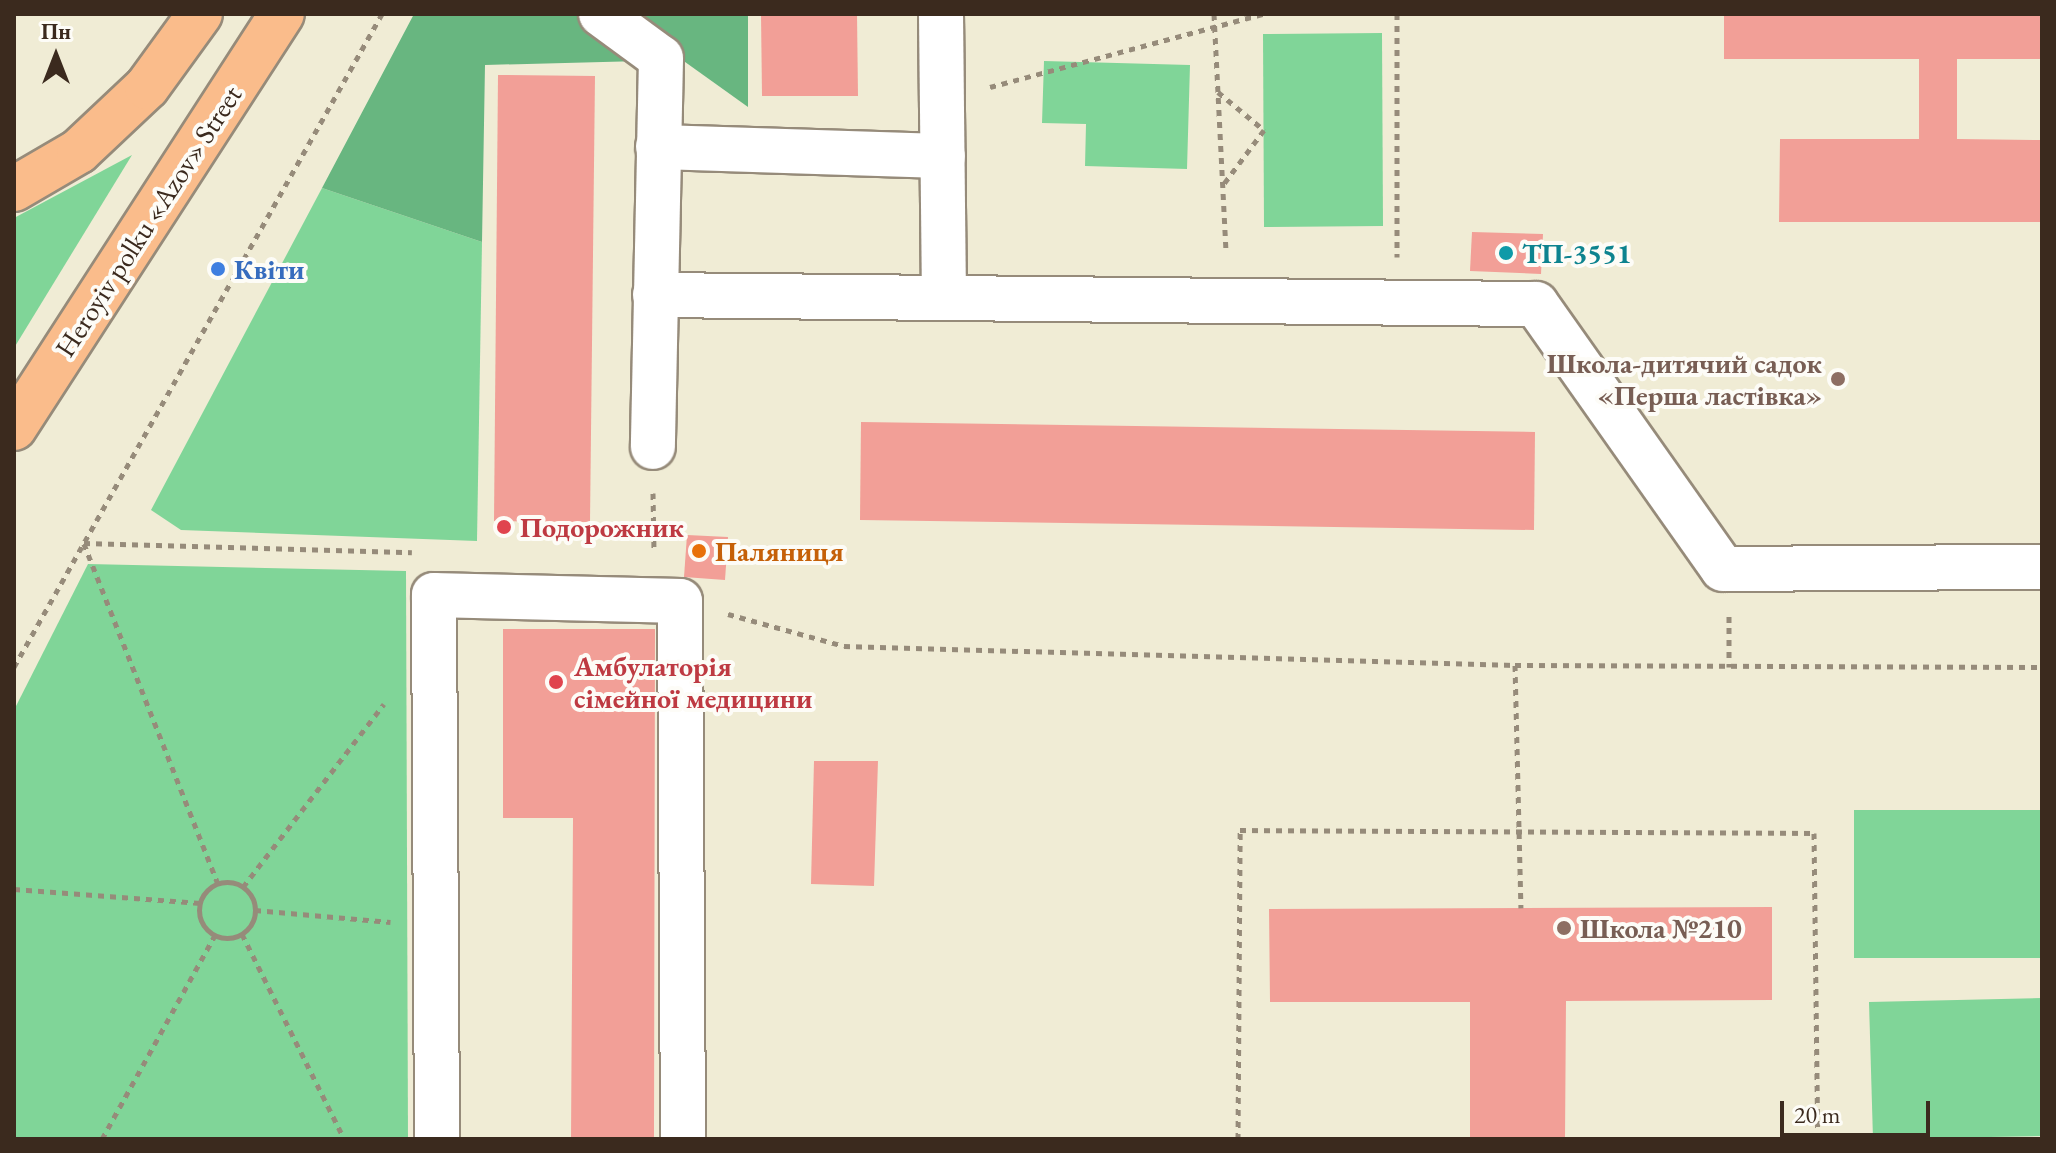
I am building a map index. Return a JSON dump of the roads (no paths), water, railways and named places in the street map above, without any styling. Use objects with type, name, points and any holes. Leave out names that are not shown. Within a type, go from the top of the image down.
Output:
[{"type":"main road","points":[[14,189],[79,151],[136,98],[200,14]]},
{"type":"main road","name":"Heroyiv polku «Azov» Street","points":[[14,428],[282,14]]},
{"type":"lane","points":[[601,14],[661,58],[653,447]]},
{"type":"lane","points":[[941,14],[944,297]]},
{"type":"lane","points":[[658,147],[943,156]]},
{"type":"lane","points":[[655,295],[1536,304],[1723,569],[2042,567]]},
{"type":"lane","points":[[437,1139],[434,595],[680,601],[683,1139]]},
{"type":"place","name":"ТП-3551","points":[[1506,253]]},
{"type":"place","name":"Квіти","points":[[218,269]]},
{"type":"place","name":"Школа-дитячий садок «Перша ластівка»","points":[[1838,379]]},
{"type":"place","name":"Подорожник","points":[[504,527]]},
{"type":"place","name":"Паляниця","points":[[699,551]]},
{"type":"place","name":"Амбулаторія сімейної медицини","points":[[556,682]]},
{"type":"place","name":"Школа №210","points":[[1564,928]]}]
